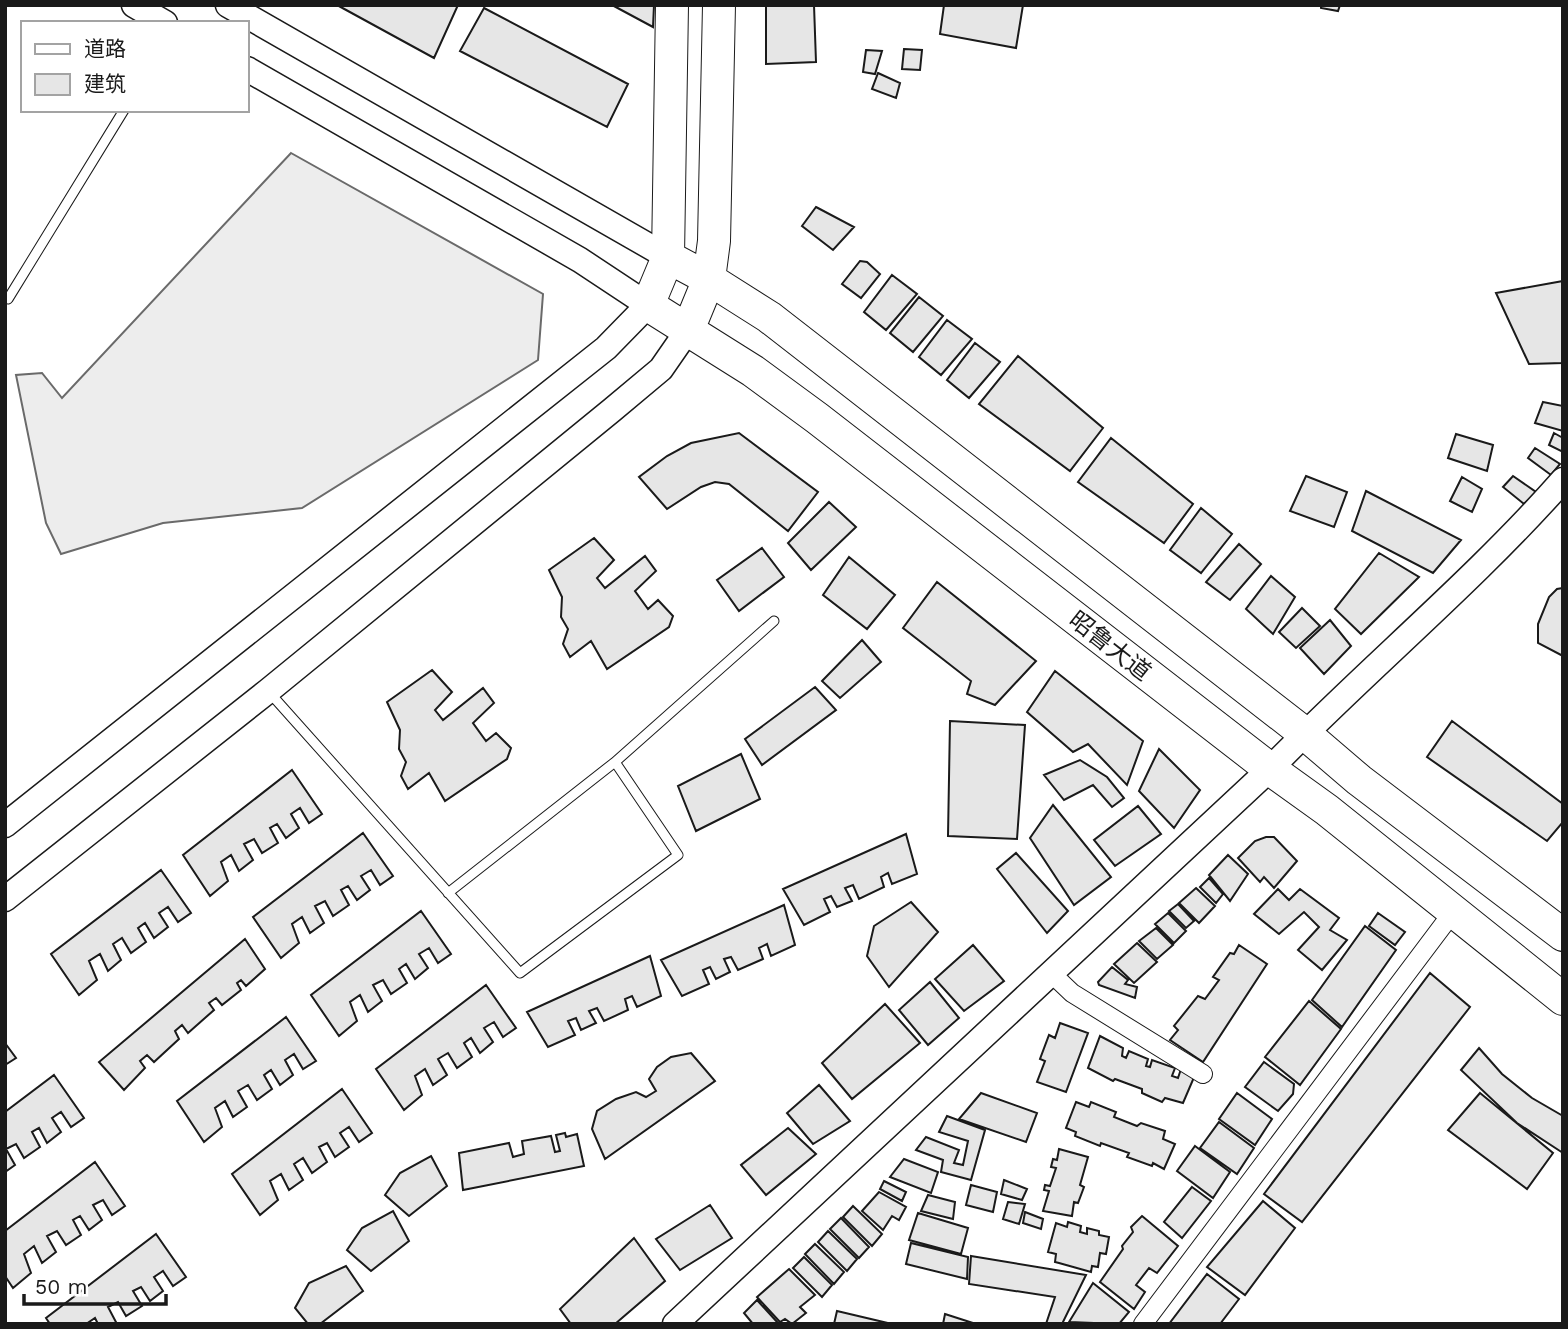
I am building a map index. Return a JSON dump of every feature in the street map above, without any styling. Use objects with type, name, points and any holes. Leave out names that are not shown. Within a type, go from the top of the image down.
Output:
[{"type":"highway","points":[[648,305],[668,257],[672,5]]},
{"type":"highway","points":[[688,330],[709,279],[716,211],[719,5]]},
{"type":"highway","name":"昭鲁大道","points":[[668,257],[769,317],[1304,733],[1359,780],[1563,935]]},
{"type":"highway","name":"昭鲁大道","points":[[648,305],[753,371],[817,418],[1270,769],[1327,810],[1563,999]]},
{"type":"main road","points":[[134,5],[162,21]]},
{"type":"main road","points":[[228,5],[668,257]]},
{"type":"main road","points":[[5,825],[606,348],[648,305],[580,260],[248,70]]},
{"type":"main road","points":[[5,899],[268,691],[661,369],[688,330]]},
{"type":"main road","points":[[675,1324],[1270,769],[1304,733],[1516,533],[1563,480]]},
{"type":"street","points":[[1143,1324],[1453,912]]},
{"type":"street","points":[[1050,972],[1072,993],[1203,1074]]},
{"type":"lane","points":[[5,297],[8,299],[123,112]]},
{"type":"lane","points":[[448,893],[615,762],[774,621]]},
{"type":"lane","points":[[268,691],[520,973],[678,855],[615,762]]},
{"type":"shaded area","points":[[291,153],[543,294],[538,360],[302,508],[163,523],[61,554],[46,523],[16,375],[42,373],[62,398]]},
{"type":"building","points":[[337,5],[458,5],[434,58]]},
{"type":"building","points":[[612,5],[654,5],[653,27]]},
{"type":"building","points":[[766,5],[814,5],[816,62],[766,64]]},
{"type":"building","points":[[944,5],[1023,5],[1016,48],[940,34]]},
{"type":"building","points":[[1321,5],[1340,5],[1338,11],[1321,8]]},
{"type":"building","points":[[484,8],[628,84],[607,127],[460,51]]},
{"type":"building","points":[[904,49],[922,50],[920,70],[902,69]]},
{"type":"building","points":[[866,50],[882,51],[875,74],[863,72]]},
{"type":"building","points":[[878,73],[900,83],[896,98],[872,89]]},
{"type":"building","points":[[816,207],[854,227],[833,250],[802,226]]},
{"type":"building","points":[[860,261],[867,262],[880,274],[861,298],[842,284]]},
{"type":"building","points":[[892,275],[917,294],[886,330],[864,312]]},
{"type":"building","points":[[1563,281],[1563,363],[1529,364],[1496,293]]},
{"type":"building","points":[[919,297],[943,316],[913,352],[890,333]]},
{"type":"building","points":[[947,320],[972,339],[941,375],[919,357]]},
{"type":"building","points":[[975,343],[1000,362],[969,398],[947,380]]},
{"type":"building","points":[[1018,356],[1103,428],[1070,471],[979,404]]},
{"type":"building","points":[[1543,402],[1563,406],[1563,431],[1535,423]]},
{"type":"building","points":[[739,433],[818,492],[788,531],[729,484],[715,482],[701,487],[667,509],[639,477],[667,456],[691,443]]},
{"type":"building","points":[[1554,433],[1563,438],[1563,452],[1549,445]]},
{"type":"building","points":[[1456,434],[1493,445],[1487,471],[1448,458]]},
{"type":"building","points":[[1111,438],[1193,504],[1164,543],[1078,482]]},
{"type":"building","points":[[1535,448],[1560,464],[1551,475],[1528,458]]},
{"type":"building","points":[[1306,476],[1347,492],[1334,527],[1290,511]]},
{"type":"building","points":[[1513,476],[1536,492],[1524,504],[1503,487]]},
{"type":"building","points":[[1462,477],[1482,489],[1472,512],[1450,501]]},
{"type":"building","points":[[1366,491],[1461,540],[1433,573],[1352,531]]},
{"type":"building","points":[[829,502],[856,527],[811,570],[788,543]]},
{"type":"building","points":[[1201,508],[1232,534],[1201,573],[1170,550]]},
{"type":"building","points":[[594,538],[614,560],[597,578],[605,588],[645,556],[656,571],[635,591],[648,609],[658,600],[673,616],[669,627],[607,669],[591,641],[570,657],[563,644],[568,629],[561,617],[562,597],[549,570]]},
{"type":"building","points":[[1239,544],[1261,564],[1230,600],[1206,582]]},
{"type":"building","points":[[762,548],[784,577],[739,611],[717,580]]},
{"type":"building","points":[[1379,553],[1419,577],[1361,634],[1335,609]]},
{"type":"building","points":[[849,557],[895,595],[867,629],[823,595]]},
{"type":"building","points":[[1271,576],[1295,597],[1273,634],[1246,609]]},
{"type":"building","points":[[937,582],[1036,661],[995,705],[967,694],[971,681],[903,628]]},
{"type":"building","points":[[1563,588],[1563,656],[1538,643],[1538,624],[1549,597],[1557,589]]},
{"type":"building","points":[[1302,608],[1320,626],[1296,648],[1279,632]]},
{"type":"building","points":[[1330,620],[1351,646],[1324,674],[1300,648]]},
{"type":"building","points":[[862,640],[881,662],[840,698],[822,681]]},
{"type":"building","points":[[432,670],[452,692],[435,710],[443,720],[483,688],[494,703],[473,723],[486,741],[496,733],[511,748],[507,759],[445,801],[429,773],[408,789],[401,776],[406,762],[399,749],[400,730],[387,702]]},
{"type":"building","points":[[1055,671],[1143,741],[1127,785],[1088,744],[1073,752],[1027,712]]},
{"type":"building","points":[[815,687],[836,710],[762,765],[745,739]]},
{"type":"building","points":[[950,721],[1025,725],[1017,839],[948,836]]},
{"type":"building","points":[[1452,721],[1563,804],[1563,822],[1547,841],[1427,757]]},
{"type":"building","points":[[1159,749],[1200,790],[1174,828],[1139,791]]},
{"type":"building","points":[[741,754],[760,799],[696,831],[678,786]]},
{"type":"building","points":[[1080,760],[1107,777],[1124,798],[1112,807],[1093,785],[1064,800],[1044,775]]},
{"type":"building","points":[[292,770],[322,814],[309,823],[300,808],[291,814],[299,828],[286,838],[277,824],[270,828],[278,843],[262,853],[254,839],[244,844],[253,860],[239,871],[231,855],[221,862],[228,881],[210,896],[183,855]]},
{"type":"building","points":[[1053,805],[1111,877],[1074,905],[1030,838]]},
{"type":"building","points":[[1138,806],[1161,834],[1115,866],[1094,840]]},
{"type":"building","points":[[363,833],[393,876],[380,885],[371,870],[361,876],[370,890],[357,900],[348,886],[341,890],[349,905],[333,916],[325,901],[315,906],[324,923],[310,933],[302,917],[292,924],[299,943],[281,958],[253,917]]},
{"type":"building","points":[[906,834],[917,874],[892,884],[888,873],[881,877],[884,887],[859,899],[853,885],[845,888],[852,901],[837,907],[831,896],[824,899],[830,912],[804,925],[783,889]]},
{"type":"building","points":[[1274,837],[1297,861],[1274,888],[1264,877],[1260,882],[1238,858],[1255,841]]},
{"type":"building","points":[[1016,853],[1068,911],[1047,933],[997,869]]},
{"type":"building","points":[[1228,855],[1248,874],[1230,901],[1209,875]]},
{"type":"building","points":[[161,870],[191,913],[178,922],[168,907],[159,913],[168,927],[154,938],[145,923],[138,928],[146,942],[131,953],[122,938],[113,944],[121,960],[108,971],[100,954],[89,961],[97,980],[79,995],[51,954]]},
{"type":"building","points":[[1209,878],[1223,894],[1216,903],[1200,887]]},
{"type":"building","points":[[1196,888],[1215,906],[1199,923],[1179,903]]},
{"type":"building","points":[[1278,889],[1289,900],[1300,889],[1339,918],[1330,930],[1347,940],[1322,970],[1298,950],[1319,927],[1304,912],[1279,934],[1254,914]]},
{"type":"building","points":[[911,902],[938,932],[889,987],[867,956],[874,926]]},
{"type":"building","points":[[1178,904],[1194,921],[1186,928],[1169,911]]},
{"type":"building","points":[[784,905],[795,945],[771,956],[767,944],[759,948],[763,959],[738,970],[731,957],[724,959],[730,972],[716,979],[710,967],[703,970],[709,984],[682,996],[661,960]]},
{"type":"building","points":[[421,911],[451,954],[438,963],[429,948],[419,954],[428,968],[415,979],[406,964],[399,969],[407,983],[391,994],[383,980],[373,985],[382,1001],[368,1012],[360,995],[350,1002],[357,1021],[339,1036],[311,995]]},
{"type":"building","points":[[1168,913],[1186,931],[1174,943],[1155,924]]},
{"type":"building","points":[[1378,913],[1405,932],[1395,945],[1369,926]]},
{"type":"building","points":[[1365,926],[1396,950],[1342,1027],[1312,1000]]},
{"type":"building","points":[[1156,928],[1173,945],[1157,959],[1139,941]]},
{"type":"building","points":[[245,939],[265,969],[246,986],[241,980],[237,983],[241,990],[222,1005],[216,998],[209,1003],[214,1010],[188,1033],[182,1025],[175,1031],[179,1039],[154,1062],[147,1055],[140,1061],[145,1068],[124,1090],[99,1062]]},
{"type":"building","points":[[1137,943],[1157,962],[1134,983],[1114,964]]},
{"type":"building","points":[[973,945],[1004,981],[964,1011],[935,979]]},
{"type":"building","points":[[1239,945],[1267,964],[1203,1062],[1170,1040],[1178,1030],[1174,1026],[1198,996],[1205,999],[1219,980],[1213,977]]},
{"type":"building","points":[[650,956],[661,996],[637,1007],[632,996],[625,999],[628,1010],[604,1021],[597,1008],[589,1011],[596,1023],[581,1030],[576,1018],[568,1021],[575,1035],[548,1047],[527,1012]]},
{"type":"building","points":[[1112,967],[1128,980],[1125,984],[1137,987],[1135,998],[1099,985],[1098,982]]},
{"type":"building","points":[[1430,973],[1470,1007],[1302,1222],[1264,1194]]},
{"type":"building","points":[[930,982],[959,1018],[928,1045],[899,1010]]},
{"type":"building","points":[[486,985],[516,1028],[503,1037],[494,1022],[484,1028],[493,1042],[480,1053],[471,1038],[464,1043],[472,1057],[457,1068],[448,1053],[438,1059],[447,1075],[433,1085],[425,1069],[415,1076],[422,1095],[404,1110],[376,1069]]},
{"type":"building","points":[[1309,1001],[1341,1029],[1300,1085],[1265,1057]]},
{"type":"building","points":[[885,1004],[920,1043],[852,1099],[822,1063]]},
{"type":"building","points":[[286,1017],[316,1061],[303,1069],[294,1054],[285,1060],[293,1075],[280,1085],[271,1070],[264,1075],[272,1089],[257,1100],[248,1085],[238,1091],[247,1107],[233,1117],[225,1101],[215,1108],[222,1127],[204,1142],[177,1101]]},
{"type":"building","points":[[1060,1023],[1088,1033],[1066,1092],[1037,1082],[1045,1061],[1040,1059],[1049,1035],[1055,1038]]},
{"type":"building","points":[[1100,1036],[1123,1048],[1122,1056],[1126,1058],[1129,1051],[1148,1059],[1146,1066],[1150,1067],[1152,1060],[1175,1068],[1172,1076],[1178,1078],[1181,1069],[1195,1075],[1183,1103],[1165,1098],[1162,1102],[1142,1093],[1142,1089],[1115,1079],[1113,1081],[1088,1068]]},
{"type":"building","points":[[5,1043],[16,1058],[5,1065]]},
{"type":"building","points":[[1479,1048],[1502,1074],[1532,1098],[1563,1116],[1563,1153],[1517,1123],[1461,1070]]},
{"type":"building","points":[[691,1053],[715,1081],[605,1159],[592,1129],[597,1111],[616,1099],[636,1092],[646,1097],[656,1091],[649,1079],[657,1067],[671,1057]]},
{"type":"building","points":[[1264,1062],[1294,1084],[1293,1094],[1278,1111],[1245,1087]]},
{"type":"building","points":[[54,1075],[84,1118],[71,1127],[61,1112],[52,1118],[61,1132],[47,1143],[39,1128],[32,1132],[40,1147],[24,1158],[16,1144],[6,1149],[15,1165],[5,1172],[5,1112]]},
{"type":"building","points":[[819,1085],[850,1121],[813,1144],[787,1113]]},
{"type":"building","points":[[342,1089],[372,1133],[359,1142],[349,1127],[340,1133],[349,1147],[335,1157],[327,1143],[319,1147],[327,1162],[312,1173],[303,1158],[294,1164],[303,1180],[289,1190],[281,1174],[270,1181],[278,1200],[260,1215],[232,1174]]},
{"type":"building","points":[[981,1093],[1037,1113],[1026,1142],[959,1119]]},
{"type":"building","points":[[1237,1093],[1272,1119],[1255,1145],[1219,1119]]},
{"type":"building","points":[[1480,1093],[1553,1153],[1527,1189],[1448,1130]]},
{"type":"building","points":[[1076,1102],[1089,1107],[1091,1102],[1116,1112],[1114,1117],[1137,1126],[1141,1123],[1165,1131],[1163,1139],[1175,1144],[1164,1169],[1153,1163],[1152,1166],[1127,1157],[1129,1153],[1075,1136],[1076,1132],[1066,1128]]},
{"type":"building","points":[[947,1116],[985,1130],[971,1180],[941,1172],[943,1160],[916,1150],[926,1137],[959,1150],[954,1163],[963,1165],[968,1141],[939,1132]]},
{"type":"building","points":[[1219,1122],[1254,1148],[1237,1174],[1200,1148]]},
{"type":"building","points":[[788,1128],[816,1154],[766,1195],[741,1165]]},
{"type":"building","points":[[565,1133],[566,1137],[577,1134],[584,1166],[463,1190],[459,1153],[509,1143],[513,1157],[524,1154],[522,1141],[551,1136],[555,1152],[560,1151],[556,1135]]},
{"type":"building","points":[[1195,1146],[1230,1172],[1213,1198],[1177,1171]]},
{"type":"building","points":[[1059,1149],[1088,1157],[1080,1185],[1084,1187],[1078,1203],[1074,1202],[1072,1216],[1043,1211],[1049,1191],[1044,1190],[1045,1185],[1050,1186],[1056,1168],[1051,1167],[1053,1159],[1057,1160]]},
{"type":"building","points":[[431,1156],[447,1186],[409,1216],[385,1195],[400,1173]]},
{"type":"building","points":[[904,1159],[938,1172],[931,1193],[890,1177]]},
{"type":"building","points":[[95,1162],[125,1206],[112,1215],[103,1200],[93,1205],[102,1220],[89,1230],[80,1216],[73,1220],[81,1235],[66,1245],[57,1231],[47,1236],[56,1252],[42,1263],[34,1246],[24,1254],[31,1273],[13,1288],[5,1276],[5,1231]]},
{"type":"building","points":[[1004,1180],[1027,1189],[1022,1200],[1001,1194]]},
{"type":"building","points":[[884,1181],[906,1192],[902,1201],[880,1189]]},
{"type":"building","points":[[971,1185],[997,1192],[993,1212],[966,1205]]},
{"type":"building","points":[[1192,1187],[1211,1201],[1182,1238],[1164,1222]]},
{"type":"building","points":[[879,1192],[906,1207],[899,1220],[892,1216],[883,1230],[862,1211]]},
{"type":"building","points":[[928,1195],[955,1202],[953,1219],[921,1211]]},
{"type":"building","points":[[1263,1201],[1295,1228],[1245,1295],[1207,1267]]},
{"type":"building","points":[[1008,1202],[1025,1204],[1019,1224],[1003,1219]]},
{"type":"building","points":[[710,1205],[732,1238],[680,1270],[656,1239]]},
{"type":"building","points":[[853,1206],[882,1234],[872,1246],[843,1217]]},
{"type":"building","points":[[393,1211],[409,1241],[371,1271],[347,1250],[362,1228]]},
{"type":"building","points":[[1025,1212],[1043,1219],[1041,1229],[1023,1223]]},
{"type":"building","points":[[918,1213],[968,1228],[961,1254],[909,1240]]},
{"type":"building","points":[[1142,1216],[1178,1246],[1157,1273],[1149,1268],[1136,1285],[1145,1292],[1134,1309],[1100,1282],[1133,1232],[1131,1227]]},
{"type":"building","points":[[841,1218],[869,1247],[859,1258],[830,1229]]},
{"type":"building","points":[[1068,1222],[1081,1226],[1080,1232],[1087,1234],[1087,1228],[1109,1237],[1106,1254],[1100,1253],[1098,1267],[1092,1266],[1091,1272],[1055,1262],[1056,1254],[1048,1252],[1056,1223],[1067,1227]]},
{"type":"building","points":[[828,1231],[857,1259],[847,1271],[818,1242]]},
{"type":"building","points":[[156,1234],[186,1277],[173,1286],[163,1271],[154,1277],[163,1291],[150,1301],[141,1287],[133,1291],[142,1306],[126,1316],[118,1302],[108,1307],[117,1324],[98,1324],[95,1318],[86,1324],[50,1324],[46,1318]]},
{"type":"building","points":[[634,1238],[665,1281],[615,1324],[571,1324],[560,1309]]},
{"type":"building","points":[[911,1243],[968,1257],[967,1279],[906,1264]]},
{"type":"building","points":[[815,1244],[844,1272],[834,1284],[805,1254]]},
{"type":"building","points":[[971,1256],[1086,1275],[1062,1324],[1046,1324],[1055,1297],[969,1284]]},
{"type":"building","points":[[804,1257],[832,1285],[822,1297],[793,1268]]},
{"type":"building","points":[[346,1266],[363,1291],[320,1324],[308,1324],[295,1308],[309,1283]]},
{"type":"building","points":[[789,1269],[815,1295],[800,1307],[806,1313],[792,1324],[785,1319],[780,1322],[757,1297]]},
{"type":"building","points":[[1207,1274],[1239,1299],[1220,1324],[1169,1324]]},
{"type":"building","points":[[1093,1283],[1129,1312],[1119,1324],[1069,1322]]},
{"type":"building","points":[[757,1300],[777,1324],[753,1324],[744,1313]]},
{"type":"building","points":[[837,1311],[892,1324],[834,1324]]},
{"type":"building","points":[[945,1314],[976,1324],[943,1324]]}]
